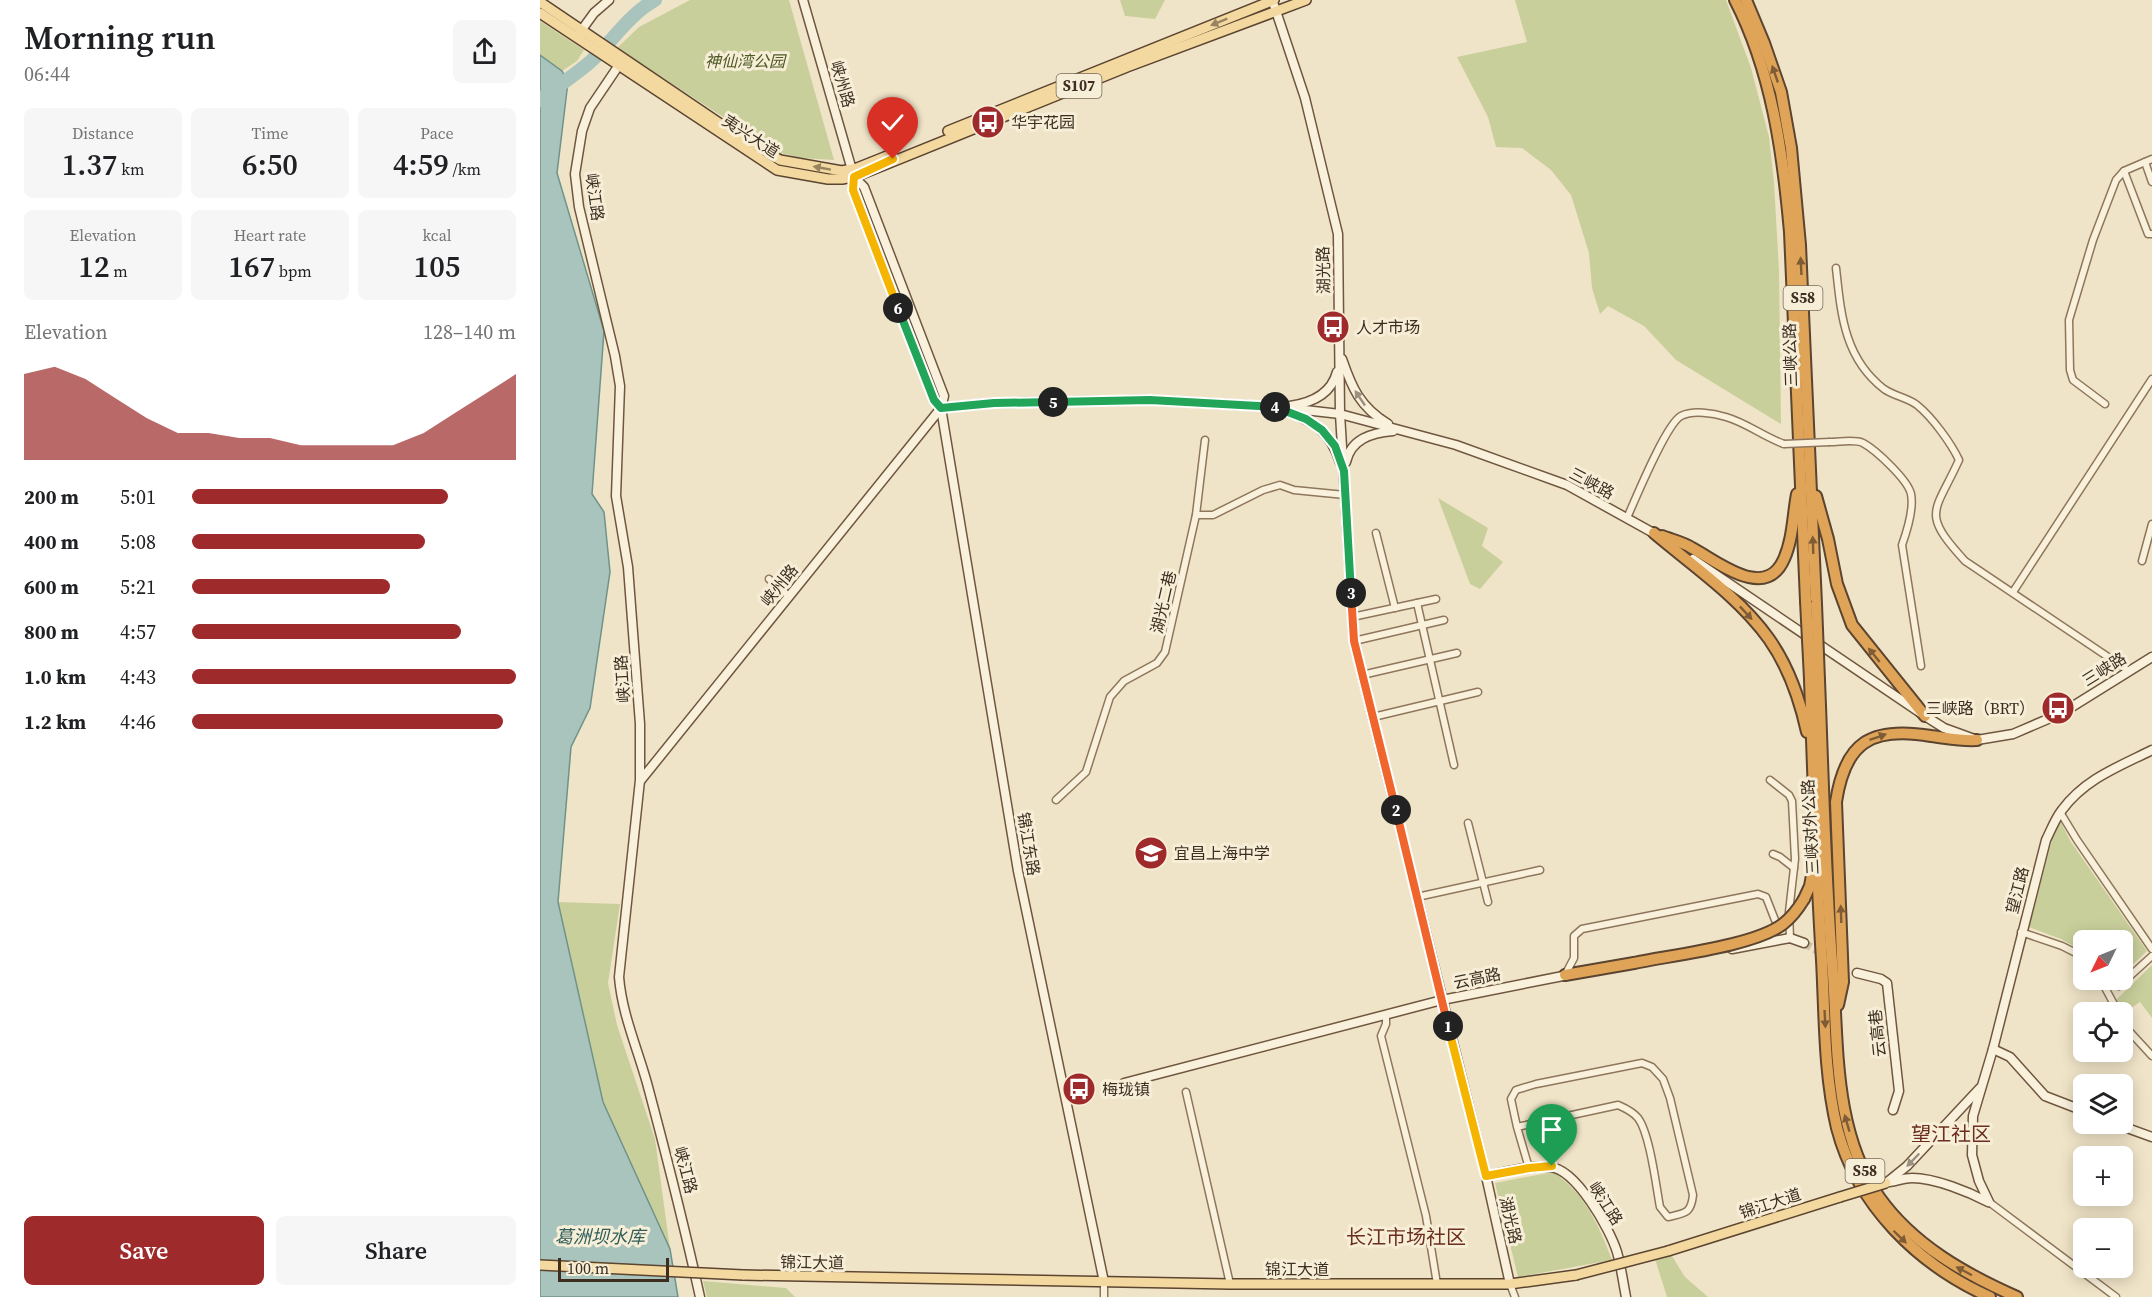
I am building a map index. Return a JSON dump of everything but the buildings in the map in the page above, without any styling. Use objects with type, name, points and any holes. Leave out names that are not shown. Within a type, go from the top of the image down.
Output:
[{"type":"highway","name":"三峡公路","points":[[1735,0],[1757,51],[1778,129],[1790,232],[1806,475]]},
{"type":"highway","name":"三峡公路","points":[[1746,0],[1781,92],[1791,148],[1800,245],[1814,679]]},
{"type":"highway","points":[[1654,533],[1690,546],[1746,578],[1764,577],[1776,570],[1783,562],[1806,475]]},
{"type":"highway","points":[[1806,475],[1828,539],[1837,584],[1852,625],[1925,716]]},
{"type":"highway","points":[[1654,533],[1722,590],[1767,637],[1795,691],[1813,758]]},
{"type":"highway","name":"三峡对外公路","points":[[1814,679],[1813,758],[1816,852],[1828,1065],[1831,1096],[1838,1129],[1857,1176],[1886,1223],[1938,1268],[1990,1297]]},
{"type":"highway","name":"三峡对外公路","points":[[1814,679],[1835,1017]]},
{"type":"highway","points":[[1835,1017],[1843,982],[1836,802],[1844,767],[1865,742],[1887,734],[1930,735],[1957,741],[1977,740]]},
{"type":"highway","points":[[1565,975],[1740,942],[1781,926],[1794,915],[1804,899],[1810,886],[1816,852]]},
{"type":"highway","name":"S58","points":[[1835,1017],[1844,1112],[1854,1146],[1879,1197],[1899,1221],[1927,1247],[1959,1269],[2017,1297]]},
{"type":"main road","points":[[579,34],[594,13],[609,0]]},
{"type":"main road","name":"峡州路","points":[[640,780],[941,408],[934,400],[853,190],[852,173],[803,0]]},
{"type":"main road","name":"夷兴大道","points":[[540,13],[589,40],[777,170],[828,179],[842,179],[1273,0]]},
{"type":"main road","name":"湖光路","points":[[1273,0],[1305,98],[1338,234],[1340,414],[1354,641],[1486,1176],[1510,1284]]},
{"type":"main road","name":"夷兴大道","points":[[852,173],[1306,0]]},
{"type":"main road","name":"夷兴大道","points":[[540,2],[579,34]]},
{"type":"main road","name":"峡江路","points":[[620,61],[590,108],[582,131],[575,174],[579,207],[615,356],[620,386],[616,496],[628,567],[640,724],[640,780],[620,956],[621,998],[681,1208],[700,1297]]},
{"type":"main road","points":[[1278,407],[1308,403],[1326,393],[1336,376],[1339,352]]},
{"type":"main road","points":[[1339,352],[1361,402],[1376,416],[1399,430]]},
{"type":"main road","name":"三峡路","points":[[941,408],[994,403],[1150,400],[1278,407],[1340,414],[1456,445],[1567,485],[1654,533],[1925,716],[1944,728],[1977,740],[2013,734],[2062,713],[2152,657]]},
{"type":"main road","points":[[1278,407],[1306,419],[1322,430],[1335,446],[1344,471]]},
{"type":"main road","name":"锦江东路","points":[[941,408],[1018,871],[1104,1282]]},
{"type":"main road","points":[[1344,471],[1348,452],[1359,440],[1377,432],[1399,430]]},
{"type":"main road","name":"望江路","points":[[1989,1202],[1979,1181],[1972,1155],[1973,1116],[1993,1049],[2046,840],[2060,812],[2075,794],[2094,778],[2152,750]]},
{"type":"main road","points":[[1790,938],[1804,943]]},
{"type":"main road","name":"云高路","points":[[1124,1083],[1442,1000],[1565,975],[1582,976],[1790,938]]},
{"type":"main road","name":"云高巷","points":[[1857,973],[1881,979],[1887,983],[1899,1091],[1893,1110]]},
{"type":"main road","points":[[1993,1049],[2010,1057],[2045,1096],[2073,1107]]},
{"type":"main road","points":[[1886,1183],[1907,1166],[1981,1086]]},
{"type":"main road","points":[[2133,1130],[2152,1137]]},
{"type":"main road","name":"峡江路","points":[[1486,1176],[1552,1166],[1569,1177],[1588,1198],[1605,1224],[1617,1251],[1626,1297]]},
{"type":"main road","points":[[1886,1183],[1913,1178],[1970,1192],[1989,1202]]},
{"type":"main road","points":[[1970,1192],[1979,1181]]},
{"type":"main road","name":"锦江大道","points":[[540,1265],[743,1275],[1230,1284],[1510,1284],[1576,1275],[1668,1251],[1886,1183]]},
{"type":"street","points":[[2105,404],[2073,380],[2070,370],[2069,320],[2098,226],[2116,180],[2124,171],[2152,159]]},
{"type":"street","points":[[2145,162],[2152,182]]},
{"type":"street","points":[[2124,171],[2148,234],[2152,234]]},
{"type":"street","points":[[1836,268],[1850,346],[1861,364],[1884,389],[1917,405],[1952,444],[1959,460],[1938,500],[1935,521],[1945,539],[1965,561],[2130,671]]},
{"type":"street","points":[[2013,592],[2152,379]]},
{"type":"street","points":[[1627,518],[1662,443],[1673,424],[1681,416],[1705,412],[1728,417],[1784,444],[1861,442],[1880,456],[1903,480],[1911,493],[1906,534],[1902,544],[1921,666]]},
{"type":"street","name":"湖光二巷","points":[[1056,800],[1086,772],[1110,698],[1124,681],[1157,663],[1165,652],[1196,516],[1204,440]]},
{"type":"street","points":[[1196,516],[1213,515],[1263,490],[1281,485],[1294,490],[1345,495]]},
{"type":"street","points":[[2142,561],[2152,524]]},
{"type":"street","points":[[1376,533],[1395,608]]},
{"type":"street","points":[[769,579],[789,596]]},
{"type":"street","points":[[1352,617],[1436,599]]},
{"type":"street","points":[[1417,603],[1454,765]]},
{"type":"street","points":[[1354,641],[1444,620]]},
{"type":"street","points":[[1362,675],[1457,653]]},
{"type":"street","points":[[1373,717],[1478,692]]},
{"type":"street","points":[[1770,780],[1791,797],[1795,859],[1789,912],[1790,938]]},
{"type":"street","points":[[2060,812],[2152,949]]},
{"type":"street","points":[[1468,823],[1488,902]]},
{"type":"street","points":[[1773,854],[1794,868]]},
{"type":"street","points":[[1416,897],[1540,870]]},
{"type":"street","points":[[1565,975],[1574,958],[1574,936],[1582,929],[1758,894],[1766,897],[1775,920]]},
{"type":"street","points":[[2021,932],[2073,952]]},
{"type":"street","points":[[2133,973],[2152,956]]},
{"type":"street","points":[[1386,1015],[1386,1024],[1381,1036],[1426,1216],[1437,1284]]},
{"type":"street","points":[[2133,1035],[2152,1056]]},
{"type":"street","points":[[1517,1127],[1618,1105],[1626,1108],[1638,1118],[1644,1132],[1660,1207],[1664,1213],[1668,1217],[1686,1213],[1692,1206],[1693,1195],[1670,1098],[1663,1079],[1652,1067],[1642,1063],[1516,1090],[1511,1099],[1517,1127],[1529,1168]]},
{"type":"street","points":[[1186,1092],[1230,1284]]},
{"type":"street","points":[[1989,1202],[2116,1297]]},
{"type":"street","points":[[1104,1282],[1104,1297]]},
{"type":"street","points":[[1510,1284],[1515,1297]]},
{"type":"green space","name":"神仙湾公园","points":[[690,0],[789,0],[834,160],[801,158],[777,152],[617,48],[639,27]]},
{"type":"green space","points":[[1120,0],[1165,0],[1155,19],[1125,16]]},
{"type":"green space","points":[[1515,0],[1726,0],[1751,68],[1769,137],[1779,271],[1781,424],[1676,360],[1644,326],[1608,306],[1600,314],[1592,288],[1589,253],[1571,195],[1551,170],[1522,148],[1496,147],[1488,117],[1457,57],[1527,42]]},
{"type":"green space","points":[[540,21],[584,50],[577,61],[562,71],[540,55]]},
{"type":"green space","points":[[1438,498],[1488,528],[1482,546],[1503,562],[1480,589],[1470,584]]},
{"type":"green space","points":[[2059,819],[2071,842],[2132,930],[2073,930],[2073,946],[2029,927]]},
{"type":"green space","points":[[558,902],[620,904],[608,983],[617,1025],[655,1139],[670,1249],[603,1102]]},
{"type":"green space","points":[[2133,931],[2147,951],[2133,964]]},
{"type":"green space","points":[[2152,965],[2152,1018],[2140,1002],[2133,1007],[2133,1002],[2117,1002],[2116,1000],[2126,990],[2133,990],[2133,983]]},
{"type":"green space","points":[[1553,1172],[1564,1180],[1582,1200],[1596,1222],[1612,1260],[1518,1277],[1495,1183]]},
{"type":"green space","points":[[1672,1256],[1685,1277],[1708,1297],[1667,1297],[1655,1259]]},
{"type":"green space","points":[[703,1281],[786,1288],[795,1297],[707,1297]]},
{"type":"water","name":"葛洲坝水库","points":[[540,55],[562,71],[568,82],[557,173],[604,331],[592,494],[604,512],[610,572],[590,708],[571,747],[558,902],[603,1102],[670,1249],[678,1297],[540,1297]]},
{"type":"waterway","points":[[540,100],[590,62],[628,21],[655,0]]},
{"type":"tunnel","points":[[1804,943],[1825,955]]},
{"type":"place","name":"华宇花园","points":[[988,122]]},
{"type":"place","name":"人才市场","points":[[1333,327]]},
{"type":"place","name":"三峡路（BRT）","points":[[2058,708]]},
{"type":"place","name":"宜昌上海中学","points":[[1151,853]]},
{"type":"place","name":"梅珑镇","points":[[1079,1089]]},
{"type":"district","name":"望江社区","points":[[1951,1134]]},
{"type":"district","name":"长江市场社区","points":[[1406,1237]]},
{"type":"route","points":[[893,159],[854,177],[853,190],[934,400],[941,408],[994,403],[1150,400],[1278,407],[1306,419],[1322,430],[1335,446],[1344,471],[1354,641],[1486,1176],[1552,1166]]}]
